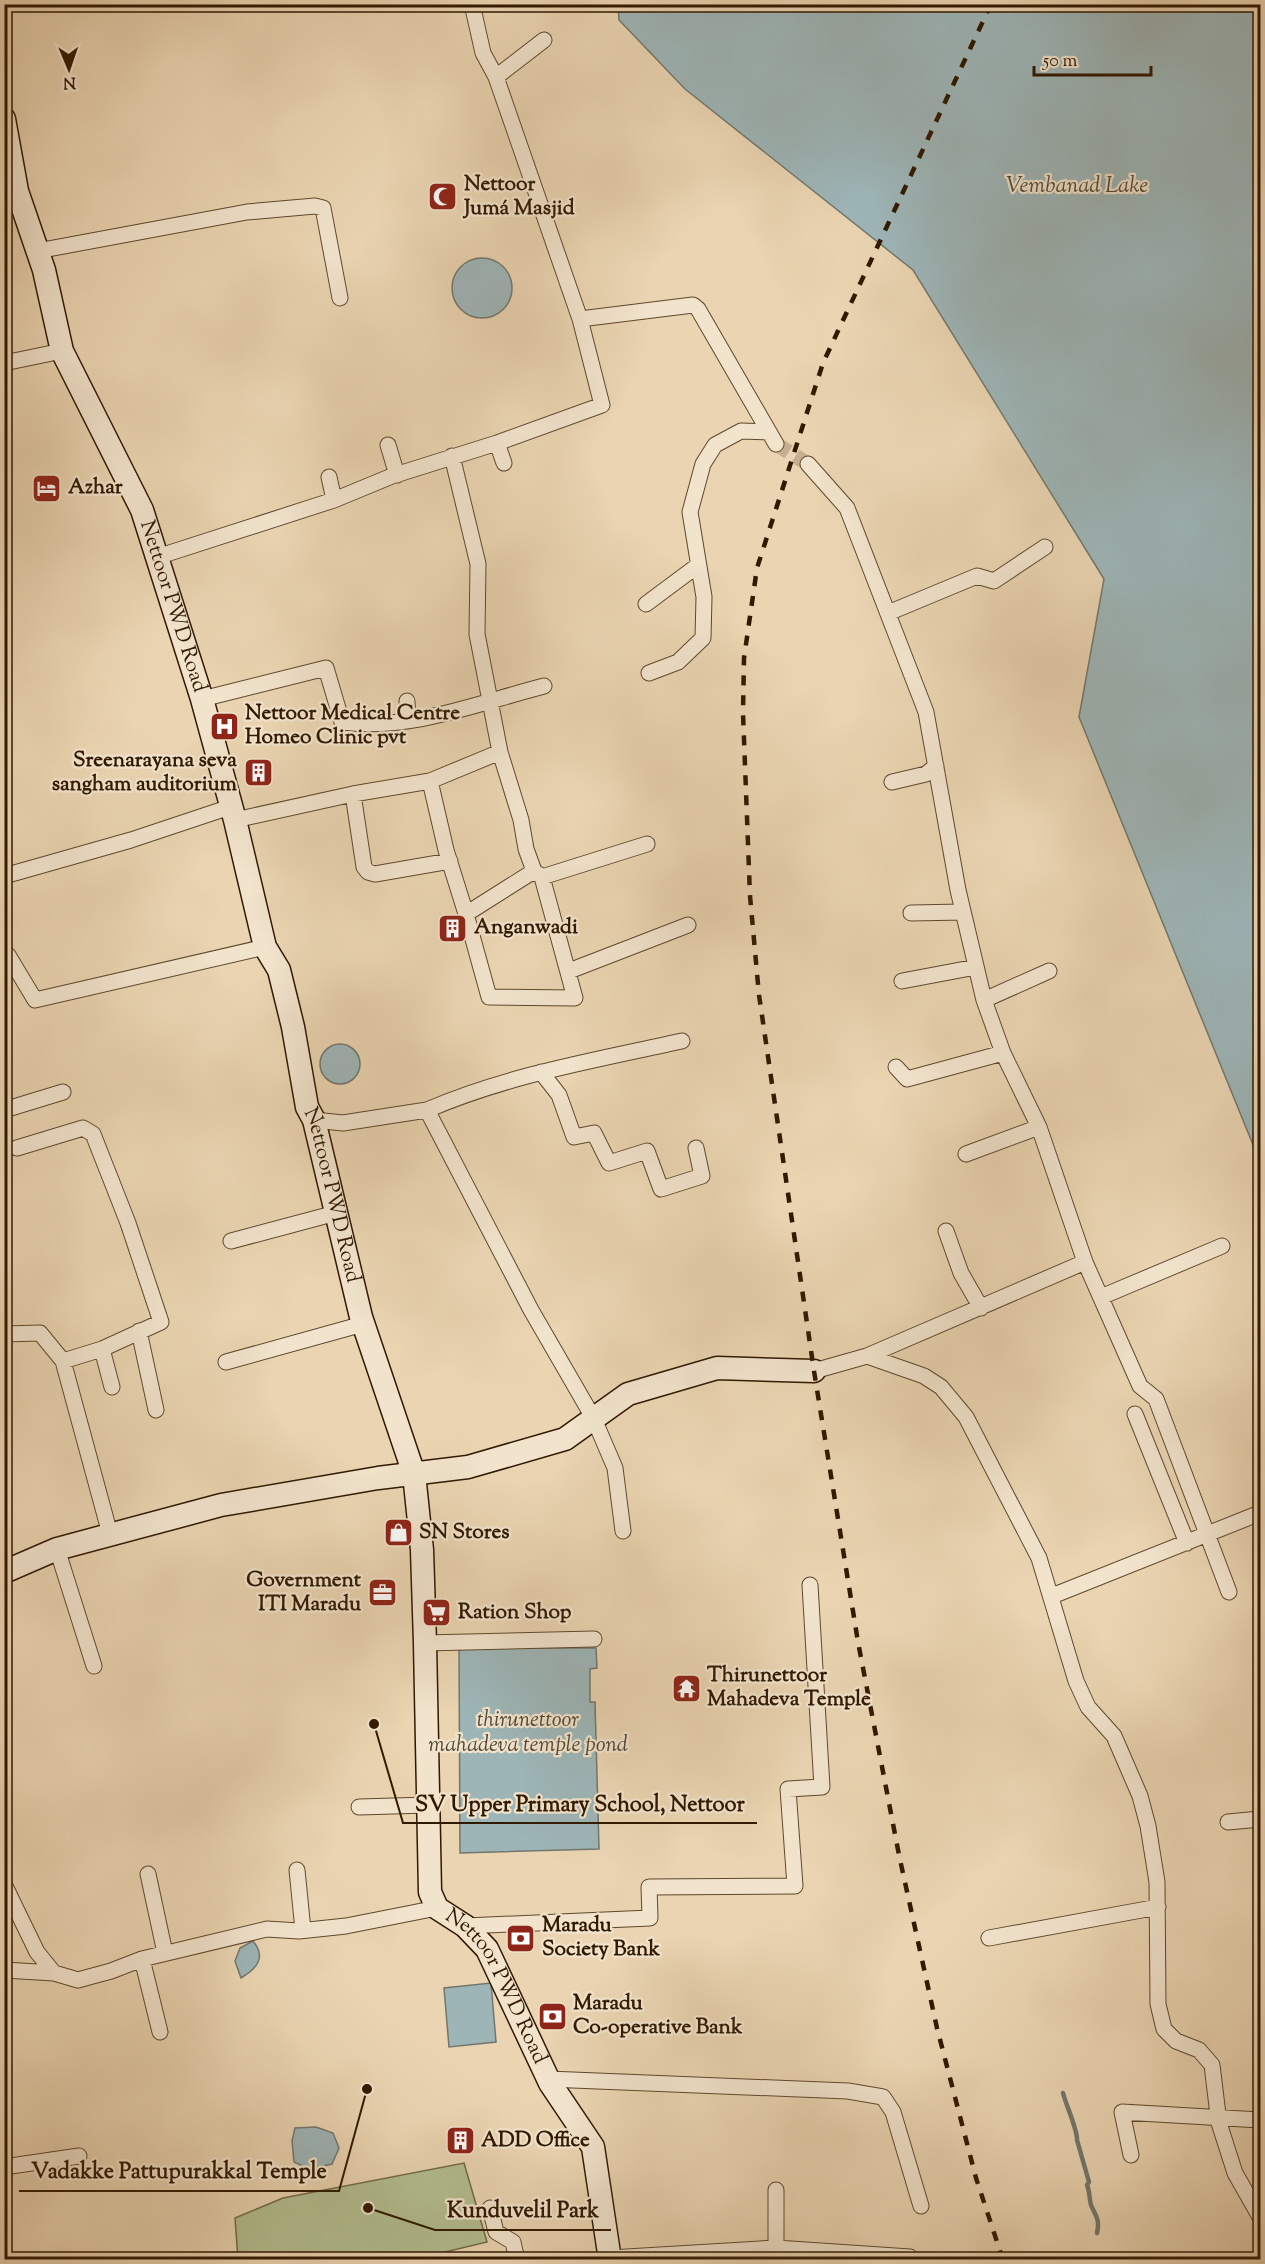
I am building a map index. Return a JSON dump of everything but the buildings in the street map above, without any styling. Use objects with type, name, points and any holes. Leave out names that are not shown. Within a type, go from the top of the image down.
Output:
[{"type":"street","points":[[157,557],[334,500],[397,475],[497,443],[602,405],[580,319],[496,77],[483,53],[472,4]]},
{"type":"street","points":[[496,77],[544,40]]},
{"type":"street","name":"Nettoor PWD Road","points":[[4,119],[13,203],[37,251],[62,351],[142,510],[202,699],[233,813],[265,947],[279,970],[293,1028],[307,1107],[314,1120],[363,1324],[414,1474],[422,1550],[430,1892],[436,1908],[465,1926],[487,1949],[548,2079],[593,2147],[610,2259]]},
{"type":"street","points":[[37,251],[247,212],[315,206],[323,208],[340,298]]},
{"type":"street","points":[[580,319],[693,305],[698,309],[772,438],[741,431],[716,445],[703,464],[690,512],[697,566],[704,597],[703,638],[678,662],[649,673]]},
{"type":"street","points":[[4,363],[62,351]]},
{"type":"street","points":[[497,443],[504,463]]},
{"type":"street","points":[[388,445],[397,475]]},
{"type":"street","points":[[430,781],[489,997],[575,998],[569,971],[538,874],[526,849],[521,820],[500,752],[477,634],[478,564],[452,456]]},
{"type":"street","points":[[808,464],[848,508],[926,712],[963,912],[984,1000],[1003,1053],[1039,1127],[1085,1262],[1140,1386],[1156,1399],[1229,1592]]},
{"type":"street","points":[[329,477],[334,500]]},
{"type":"street","points":[[888,613],[977,576],[994,580],[1045,547]]},
{"type":"street","points":[[646,604],[697,566]]},
{"type":"street","points":[[202,699],[326,668],[342,722],[362,725],[438,716],[544,686]]},
{"type":"street","points":[[407,701],[408,721]]},
{"type":"street","points":[[6,870],[233,813],[430,781],[500,752]]},
{"type":"street","points":[[892,782],[926,774],[936,766]]},
{"type":"street","points":[[353,794],[364,867],[368,872],[375,874],[450,861]]},
{"type":"street","points":[[466,914],[538,874],[647,844]]},
{"type":"street","points":[[911,913],[963,912]]},
{"type":"street","points":[[569,971],[688,925]]},
{"type":"street","points":[[4,954],[8,955],[35,1000],[265,947]]},
{"type":"street","points":[[902,981],[976,967]]},
{"type":"street","points":[[984,1000],[1049,971]]},
{"type":"street","points":[[314,1120],[343,1123],[427,1110],[465,1094],[541,1072],[682,1041]]},
{"type":"street","points":[[896,1067],[907,1079],[1003,1053]]},
{"type":"street","points":[[541,1072],[559,1095],[574,1137],[594,1133],[609,1163],[647,1151],[661,1189],[702,1176],[696,1148]]},
{"type":"street","points":[[4,1110],[63,1092]]},
{"type":"street","points":[[427,1110],[531,1310],[594,1419],[615,1468],[623,1531]]},
{"type":"street","points":[[966,1154],[1039,1127]]},
{"type":"street","points":[[17,1148],[83,1128],[93,1134],[128,1223],[160,1322],[102,1349],[63,1361]]},
{"type":"street","points":[[231,1241],[336,1213]]},
{"type":"street","points":[[946,1231],[961,1274],[981,1308]]},
{"type":"street","points":[[1101,1297],[1222,1246]]},
{"type":"street","points":[[4,1572],[57,1549],[221,1505],[468,1467],[565,1439],[628,1394],[717,1368],[814,1371],[867,1356],[1085,1262]]},
{"type":"street","points":[[226,1362],[363,1324]]},
{"type":"street","points":[[139,1331],[156,1410]]},
{"type":"street","points":[[4,1334],[40,1333],[63,1361],[110,1534]]},
{"type":"street","points":[[102,1349],[112,1387]]},
{"type":"street","points":[[867,1356],[924,1376],[941,1386],[966,1417],[1020,1519],[1052,1596],[1076,1681],[1088,1707],[1114,1736],[1140,1796],[1157,1882],[1158,2004],[1164,2029],[1176,2041],[1199,2050],[1212,2065],[1219,2118],[1234,2173],[1260,2217]]},
{"type":"street","points":[[1135,1414],[1187,1543]]},
{"type":"street","points":[[1052,1596],[1260,1513]]},
{"type":"street","points":[[57,1549],[94,1666]]},
{"type":"street","points":[[465,1926],[650,1918],[649,1887],[795,1886],[788,1789],[822,1786],[810,1585]]},
{"type":"street","points":[[425,1643],[594,1639]]},
{"type":"street","points":[[359,1807],[428,1805]]},
{"type":"street","points":[[1228,1822],[1260,1819]]},
{"type":"street","points":[[297,1870],[303,1930]]},
{"type":"street","points":[[148,1874],[165,1953]]},
{"type":"street","points":[[4,1884],[37,1952],[54,1973]]},
{"type":"street","points":[[989,1938],[1158,1907]]},
{"type":"street","points":[[4,1970],[54,1973],[78,1980],[142,1959],[267,1929],[303,1930],[346,1926],[436,1908]]},
{"type":"street","points":[[142,1959],[160,2032]]},
{"type":"street","points":[[548,2079],[848,2091],[883,2097],[893,2112],[921,2206]]},
{"type":"street","points":[[1131,2155],[1122,2112],[1260,2120]]},
{"type":"street","points":[[4,2167],[79,2156]]},
{"type":"street","points":[[776,2190],[776,2248]]},
{"type":"street","points":[[490,2208],[496,2232],[513,2242],[518,2259]]},
{"type":"street","points":[[610,2259],[776,2248],[910,2257]]},
{"type":"green space","points":[[464,2163],[487,2242],[416,2259],[238,2259],[235,2218],[283,2198]]},
{"type":"water","name":"Vembanad Lake","points":[[618,5],[1260,5],[1260,1162],[1079,717],[1104,579],[913,270],[685,89],[619,20]]},
{"type":"water","points":[[476,258],[488,258],[499,263],[507,271],[512,288],[510,300],[499,313],[488,318],[476,318],[465,313],[457,305],[452,294],[452,282],[457,271],[465,263]]},
{"type":"water","points":[[340,1044],[348,1045],[354,1050],[359,1056],[359,1072],[354,1078],[348,1083],[340,1084],[332,1083],[326,1078],[321,1072],[320,1064],[321,1056],[326,1050],[332,1045]]},
{"type":"water","name":"thirunettoor mahadeva temple pond","points":[[459,1648],[596,1648],[597,1668],[590,1669],[590,1702],[595,1702],[599,1849],[460,1853]]},
{"type":"water","points":[[253,1941],[259,1953],[258,1962],[241,1978],[235,1961],[240,1948]]},
{"type":"water","points":[[491,1983],[496,2042],[449,2047],[444,1988]]},
{"type":"water","points":[[316,2127],[333,2133],[339,2148],[332,2164],[309,2169],[294,2162],[292,2141],[295,2128]]},
{"type":"waterway","points":[[1063,2093],[1076,2131],[1089,2182],[1087,2185],[1090,2202],[1098,2221],[1097,2233]]},
{"type":"tunnel","points":[[776,444],[808,464]]},
{"type":"railway","points":[[991,4],[823,363],[757,568],[744,658],[743,713],[750,896],[759,995],[814,1371],[858,1642],[899,1855],[937,2028],[976,2178],[1003,2260]]},
{"type":"place","name":"Nettoor Jumá Masjid","points":[[443,197]]},
{"type":"place","name":"Azhar","points":[[47,488]]},
{"type":"place","name":"Nettoor Medical Centre Homeo Clinic pvt","points":[[224,726]]},
{"type":"place","name":"Sreenarayana seva sangham auditorium","points":[[258,773]]},
{"type":"place","name":"Anganwadi","points":[[453,928]]},
{"type":"place","name":"SN Stores","points":[[398,1533]]},
{"type":"place","name":"Government ITI Maradu","points":[[382,1593]]},
{"type":"place","name":"Ration Shop","points":[[437,1613]]},
{"type":"place","name":"Thirunettoor Mahadeva Temple","points":[[686,1688]]},
{"type":"place","name":"SV Upper Primary School, Nettoor","points":[[374,1724]]},
{"type":"place","name":"Maradu Society Bank","points":[[521,1938]]},
{"type":"place","name":"Maradu Co-operative Bank","points":[[552,2016]]},
{"type":"place","name":"Vadakke Pattupurakkal Temple","points":[[367,2089]]},
{"type":"place","name":"ADD Office","points":[[460,2141]]},
{"type":"place","name":"Kunduvelil Park","points":[[368,2208]]}]
